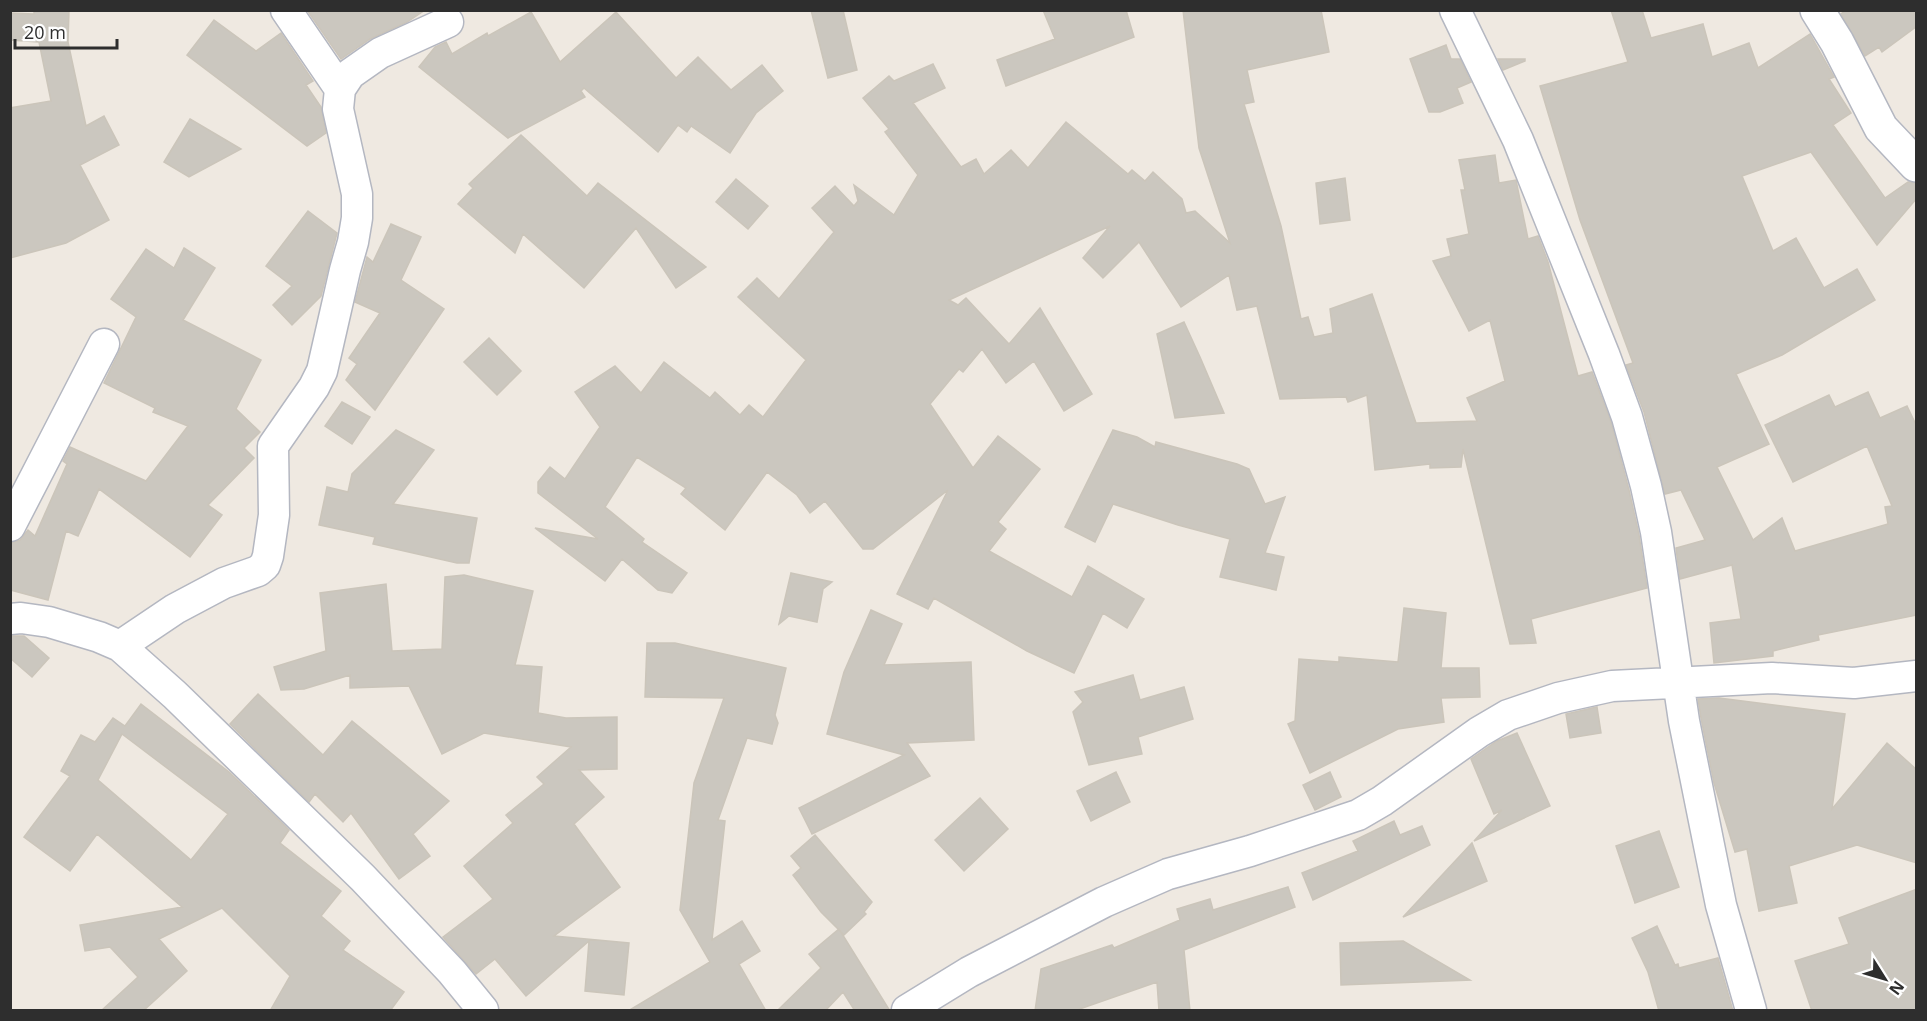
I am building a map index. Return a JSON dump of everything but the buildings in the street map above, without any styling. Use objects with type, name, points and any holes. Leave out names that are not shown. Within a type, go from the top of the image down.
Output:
[{"type":"street","points":[[286,10],[340,89]]},
{"type":"street","points":[[1455,10],[1518,140],[1627,417],[1656,532],[1684,721],[1721,905],[1751,1011]]},
{"type":"street","points":[[1817,10],[1837,42],[1881,128],[1917,165]]},
{"type":"street","points":[[120,646],[175,609],[224,583],[258,571],[265,565],[274,515],[273,446],[314,387],[322,371],[357,218],[357,194],[338,109],[340,89],[350,74],[380,53],[448,22]]},
{"type":"street","points":[[10,526],[104,344]]},
{"type":"street","points":[[10,619],[21,618],[58,624],[120,646],[175,695],[363,878],[452,972],[483,1011]]},
{"type":"street","points":[[907,1011],[969,972],[1114,897],[1168,874],[1250,851],[1358,815],[1382,801],[1460,744],[1508,716],[1558,698],[1612,686],[1772,678],[1854,683],[1917,676]]}]
